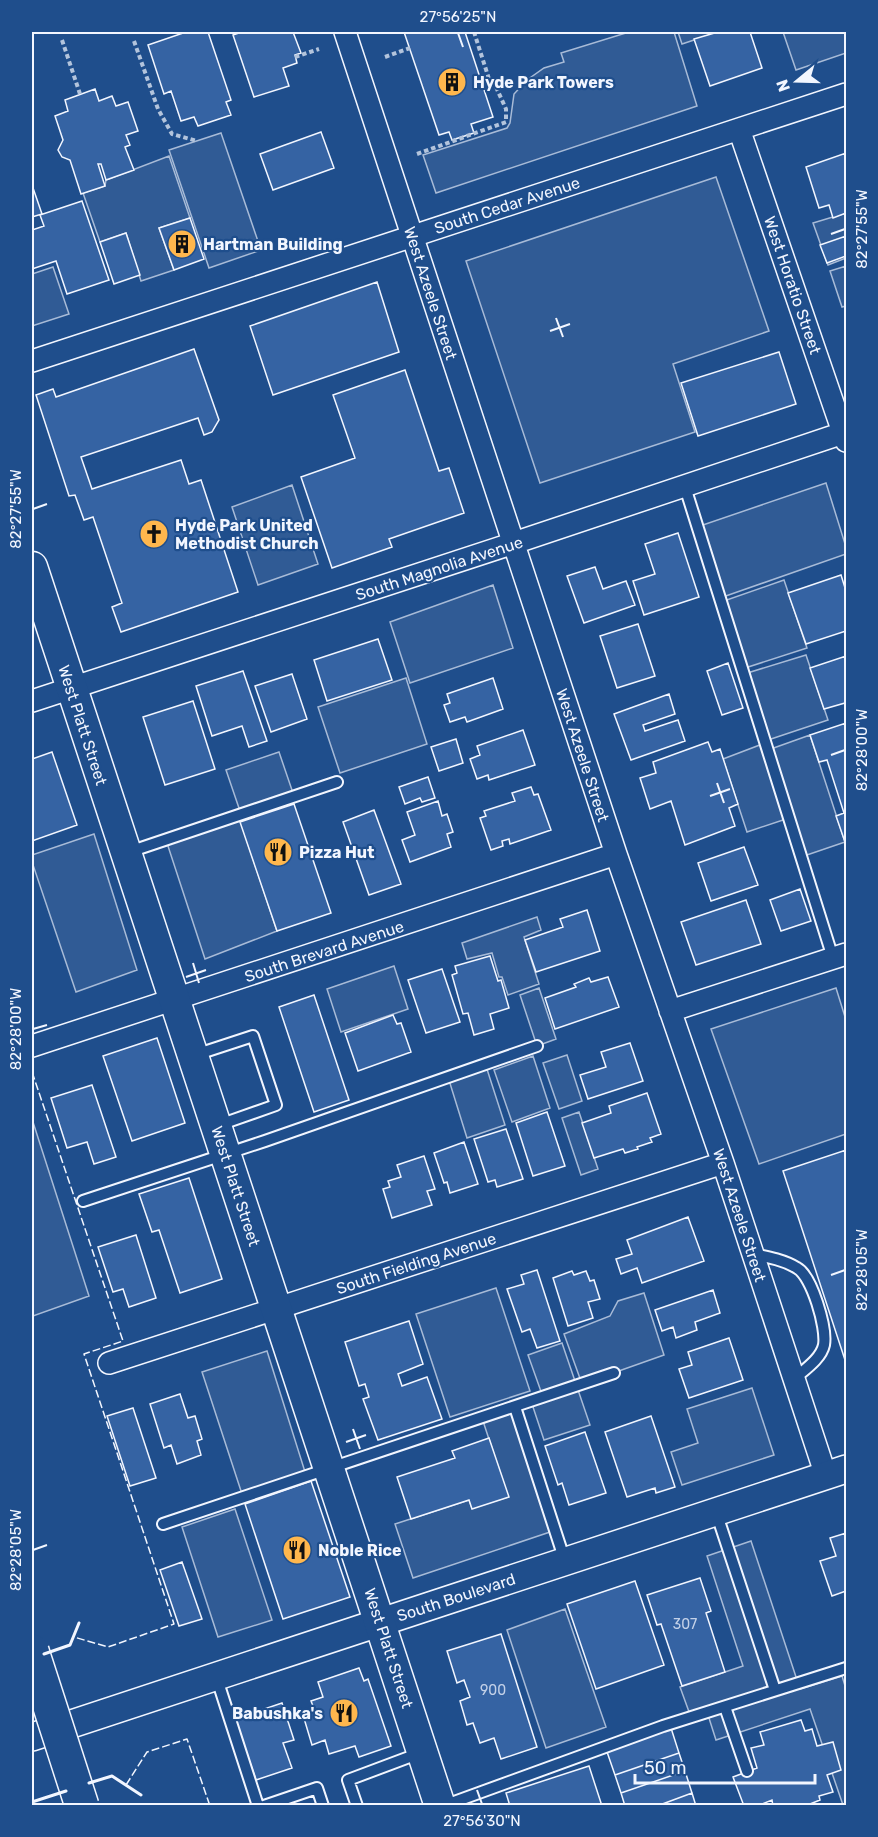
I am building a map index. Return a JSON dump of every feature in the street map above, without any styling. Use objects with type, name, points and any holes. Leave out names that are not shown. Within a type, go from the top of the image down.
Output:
[{"type":"highway","points":[[32,1651],[82,1806]]},
{"type":"main road","name":"West Platt Street","points":[[32,567],[70,688],[423,1752],[438,1804]]},
{"type":"street","name":"West Azeele Street","points":[[345,32],[616,854],[723,1163],[794,1379],[836,1473]]},
{"type":"street","name":"South Cedar Avenue","points":[[32,360],[846,94]]},
{"type":"street","name":"West Horatio Street","points":[[739,129],[846,436]]},
{"type":"street","name":"South Magnolia Avenue","points":[[32,700],[846,436]]},
{"type":"street","name":"South Brevard Avenue","points":[[32,1046],[616,854]]},
{"type":"street","points":[[670,1011],[840,956]]},
{"type":"street","name":"South Fielding Avenue","points":[[109,1363],[723,1163]]},
{"type":"street","name":"South Boulevard","points":[[32,1737],[836,1473]]},
{"type":"lane","points":[[685,487],[840,956]]},
{"type":"lane","points":[[126,853],[337,782]]},
{"type":"lane","points":[[193,1056],[253,1035],[276,1105],[216,1126]]},
{"type":"lane","points":[[83,1201],[537,1046]]},
{"type":"lane","points":[[753,1254],[780,1260],[800,1269],[810,1283],[823,1323],[824,1346],[814,1361],[794,1379]]},
{"type":"lane","points":[[163,1524],[614,1373]]},
{"type":"lane","points":[[515,1407],[565,1561]]},
{"type":"lane","points":[[716,1512],[775,1690]]},
{"type":"lane","points":[[438,1804],[640,1734],[846,1668]]},
{"type":"lane","points":[[215,1676],[258,1806]]},
{"type":"lane","points":[[725,1707],[747,1771]]},
{"type":"lane","points":[[357,1806],[348,1780],[423,1752]]},
{"type":"lane","points":[[264,1806],[317,1788],[323,1806]]},
{"type":"path","points":[[417,154],[506,122],[506,109],[496,87],[489,79],[474,32]]},
{"type":"path","points":[[62,40],[80,94]]},
{"type":"path","points":[[134,41],[158,109],[172,134],[197,141]]},
{"type":"path","points":[[385,57],[410,48]]},
{"type":"path","points":[[295,57],[319,49]]},
{"type":"shaded area","points":[[629,32],[674,32],[697,106],[436,193],[423,155],[507,128],[510,123],[514,94],[527,80],[544,68],[564,62],[561,53]]},
{"type":"shaded area","points":[[678,32],[718,32],[682,44]]},
{"type":"shaded area","points":[[783,32],[846,32],[846,53],[796,70]]},
{"type":"shaded area","points":[[221,133],[261,250],[209,268],[169,150]]},
{"type":"shaded area","points":[[169,156],[190,218],[159,228],[174,270],[141,281],[126,233],[100,242],[83,193],[105,186],[106,180]]},
{"type":"shaded area","points":[[716,177],[769,331],[673,364],[695,432],[540,483],[466,261]]},
{"type":"shaded area","points":[[846,213],[846,258],[828,265],[813,223]]},
{"type":"shaded area","points":[[846,266],[846,306],[842,307],[830,271]]},
{"type":"shaded area","points":[[53,267],[69,314],[32,326],[32,274]]},
{"type":"shaded area","points":[[826,483],[846,547],[846,554],[720,598],[697,527]]},
{"type":"shaded area","points":[[292,485],[318,564],[258,585],[232,507]]},
{"type":"shaded area","points":[[784,580],[807,648],[742,669],[721,602]]},
{"type":"shaded area","points":[[493,585],[513,648],[410,683],[390,622]]},
{"type":"shaded area","points":[[806,655],[828,720],[765,741],[744,674]]},
{"type":"shaded area","points":[[406,678],[427,744],[340,773],[318,707]]},
{"type":"shaded area","points":[[810,735],[845,842],[801,857],[789,818],[747,832],[723,759],[765,743],[768,750]]},
{"type":"shaded area","points":[[279,752],[294,796],[241,814],[226,770]]},
{"type":"shaded area","points":[[238,814],[277,931],[205,959],[166,840]]},
{"type":"shaded area","points":[[94,834],[137,970],[76,992],[32,862],[32,855]]},
{"type":"shaded area","points":[[537,917],[541,930],[524,937],[539,984],[508,995],[502,977],[499,977],[492,953],[467,959],[462,943]]},
{"type":"shaded area","points":[[394,966],[408,1009],[341,1032],[327,989]]},
{"type":"shaded area","points":[[539,988],[556,1039],[537,1046],[520,995]]},
{"type":"shaded area","points":[[836,988],[846,1020],[846,1134],[759,1164],[711,1029]]},
{"type":"shaded area","points":[[567,1055],[582,1101],[559,1109],[543,1063]]},
{"type":"shaded area","points":[[533,1056],[550,1108],[512,1122],[494,1070]]},
{"type":"shaded area","points":[[485,1063],[505,1125],[467,1138],[448,1077]]},
{"type":"shaded area","points":[[579,1112],[598,1169],[581,1175],[562,1118]]},
{"type":"shaded area","points":[[32,1119],[89,1296],[33,1316],[32,1286]]},
{"type":"shaded area","points":[[496,1288],[530,1391],[450,1417],[416,1314]]},
{"type":"shaded area","points":[[644,1293],[664,1355],[582,1384],[564,1334],[610,1316],[618,1301]]},
{"type":"shaded area","points":[[562,1343],[590,1425],[544,1440],[531,1401],[543,1397],[528,1355]]},
{"type":"shaded area","points":[[267,1351],[306,1475],[243,1497],[202,1372]]},
{"type":"shaded area","points":[[752,1388],[774,1455],[682,1485],[671,1452],[698,1443],[687,1409]]},
{"type":"shaded area","points":[[511,1408],[553,1531],[413,1578],[395,1524],[469,1500],[472,1508],[508,1497],[482,1418]]},
{"type":"shaded area","points":[[235,1509],[272,1620],[218,1637],[182,1527]]},
{"type":"shaded area","points":[[751,1541],[800,1689],[842,1676],[846,1689],[846,1805],[843,1805],[810,1709],[716,1740],[708,1715],[692,1720],[680,1687],[743,1666],[707,1556]]},
{"type":"shaded area","points":[[565,1609],[606,1727],[546,1748],[507,1630]]},
{"type":"building","points":[[186,32],[208,32],[231,100],[226,102],[231,115],[198,126],[194,117],[181,121],[171,91],[164,94],[148,45]]},
{"type":"building","points":[[238,32],[293,32],[301,53],[295,55],[297,63],[283,68],[289,86],[254,97],[233,35]]},
{"type":"building","name":"Hyde Park Towers","points":[[404,32],[465,32],[493,117],[471,124],[474,133],[452,140],[449,132],[439,135]]},
{"type":"building","points":[[718,32],[750,32],[762,68],[710,86],[694,39]]},
{"type":"building","points":[[95,89],[99,101],[112,96],[116,106],[128,102],[138,131],[126,135],[130,145],[125,147],[134,170],[106,180],[101,164],[98,164],[105,186],[81,194],[70,160],[62,157],[58,150],[63,140],[55,116],[68,111],[65,100]]},
{"type":"building","points":[[321,132],[334,168],[273,190],[260,154]]},
{"type":"building","points":[[846,153],[846,213],[833,218],[829,205],[819,208],[806,167]]},
{"type":"building","points":[[32,185],[42,214],[32,217]]},
{"type":"building","points":[[82,201],[109,280],[67,294],[56,261],[32,269],[32,230],[44,226],[40,215]]},
{"type":"building","name":"Hartman Building","points":[[190,218],[204,259],[174,270],[159,228]]},
{"type":"building","points":[[126,233],[140,275],[114,284],[100,242]]},
{"type":"building","points":[[846,236],[846,256],[827,263],[820,245]]},
{"type":"building","points":[[377,282],[399,352],[273,395],[250,326]]},
{"type":"building","points":[[194,349],[219,420],[212,432],[204,435],[198,418],[81,457],[92,489],[181,460],[189,484],[201,480],[238,592],[121,632],[112,607],[122,603],[93,517],[84,520],[75,495],[69,496],[36,395],[53,389],[56,397]]},
{"type":"building","points":[[779,352],[796,404],[698,436],[681,383]]},
{"type":"building","points":[[405,370],[439,471],[449,468],[464,513],[389,539],[392,547],[332,568],[301,477],[355,458],[333,395]]},
{"type":"building","points":[[678,533],[699,597],[644,615],[633,581],[655,574],[645,544]]},
{"type":"building","points":[[595,567],[603,589],[626,581],[635,605],[584,623],[567,576]]},
{"type":"building","points":[[841,575],[846,591],[846,631],[806,644],[788,593]]},
{"type":"building","points":[[638,624],[655,676],[617,688],[600,636]]},
{"type":"building","points":[[378,639],[392,680],[327,701],[314,660]]},
{"type":"building","points":[[846,656],[846,708],[845,703],[824,709],[810,668]]},
{"type":"building","points":[[728,663],[743,708],[722,715],[707,671]]},
{"type":"building","points":[[243,671],[267,741],[249,747],[242,726],[212,736],[196,686]]},
{"type":"building","points":[[292,674],[307,719],[271,732],[255,686]]},
{"type":"building","points":[[493,678],[503,709],[467,722],[465,717],[450,722],[444,705],[450,703],[447,694]]},
{"type":"building","points":[[669,694],[675,714],[643,725],[645,731],[678,720],[685,741],[631,760],[614,714]]},
{"type":"building","points":[[193,701],[215,769],[165,785],[143,717]]},
{"type":"building","points":[[846,723],[845,842],[836,816],[844,813],[827,760],[819,762],[810,735]]},
{"type":"building","points":[[523,730],[535,765],[489,780],[488,775],[477,779],[470,759],[480,755],[477,746]]},
{"type":"building","points":[[456,739],[463,763],[439,771],[431,747]]},
{"type":"building","points":[[708,742],[712,752],[720,749],[738,804],[729,808],[735,826],[685,845],[671,801],[650,809],[640,778],[656,773],[653,762]]},
{"type":"building","points":[[52,752],[77,825],[32,841],[32,759]]},
{"type":"building","points":[[428,777],[435,798],[422,802],[420,798],[405,804],[399,787]]},
{"type":"building","points":[[531,787],[534,795],[538,794],[551,830],[510,844],[509,839],[502,841],[503,846],[491,850],[480,818],[486,816],[484,811],[515,801],[512,793]]},
{"type":"building","points":[[438,801],[442,816],[447,814],[453,832],[447,834],[451,847],[410,862],[402,840],[415,835],[407,812]]},
{"type":"building","points":[[294,804],[331,913],[277,931],[240,822]]},
{"type":"building","points":[[374,810],[401,884],[369,895],[343,822]]},
{"type":"building","points":[[744,847],[758,885],[711,901],[698,863]]},
{"type":"building","points":[[800,889],[811,921],[781,931],[770,900]]},
{"type":"building","points":[[746,900],[761,944],[696,965],[681,922]]},
{"type":"building","points":[[587,910],[600,951],[536,972],[525,940],[563,927],[560,919]]},
{"type":"building","points":[[490,956],[498,981],[501,980],[509,1008],[490,1014],[494,1029],[474,1035],[468,1013],[463,1014],[452,975],[457,973],[455,966]]},
{"type":"building","points":[[442,969],[460,1022],[426,1033],[408,980]]},
{"type":"building","points":[[608,977],[619,1007],[555,1029],[545,998],[576,987],[574,984],[589,978],[591,982]]},
{"type":"building","points":[[314,995],[349,1100],[314,1112],[279,1007]]},
{"type":"building","points":[[393,1015],[397,1024],[401,1023],[411,1052],[358,1071],[345,1033]]},
{"type":"building","points":[[157,1038],[185,1123],[132,1141],[103,1056]]},
{"type":"building","points":[[630,1043],[643,1081],[588,1099],[580,1075],[606,1067],[601,1052]]},
{"type":"building","points":[[92,1085],[116,1157],[94,1164],[87,1142],[67,1148],[51,1098]]},
{"type":"building","points":[[647,1093],[661,1134],[650,1138],[652,1142],[637,1147],[638,1149],[625,1153],[623,1149],[594,1158],[582,1123],[611,1113],[609,1106]]},
{"type":"building","points":[[547,1112],[565,1166],[533,1176],[516,1123]]},
{"type":"building","points":[[506,1129],[523,1179],[497,1187],[495,1180],[488,1182],[474,1139]]},
{"type":"building","points":[[464,1142],[478,1184],[450,1193],[447,1182],[444,1183],[434,1153]]},
{"type":"building","points":[[846,1150],[846,1363],[783,1171]]},
{"type":"building","points":[[424,1156],[435,1189],[427,1191],[432,1205],[392,1218],[383,1189],[390,1187],[388,1181],[401,1177],[397,1165]]},
{"type":"building","points":[[189,1178],[222,1279],[180,1293],[159,1230],[152,1232],[139,1194]]},
{"type":"building","points":[[688,1217],[704,1261],[642,1283],[637,1268],[621,1274],[616,1259],[632,1254],[627,1240]]},
{"type":"building","points":[[136,1235],[156,1298],[129,1307],[123,1289],[113,1292],[98,1247]]},
{"type":"building","points":[[537,1270],[560,1341],[537,1348],[530,1329],[522,1332],[507,1289],[524,1284],[521,1275]]},
{"type":"building","points":[[572,1271],[574,1275],[586,1271],[590,1281],[594,1280],[600,1299],[588,1302],[593,1318],[568,1326],[553,1278]]},
{"type":"building","points":[[713,1290],[720,1313],[695,1322],[697,1330],[676,1338],[673,1327],[662,1331],[655,1310]]},
{"type":"building","points":[[409,1321],[423,1364],[398,1374],[402,1386],[427,1377],[442,1419],[378,1440],[363,1399],[369,1397],[365,1384],[359,1386],[345,1342]]},
{"type":"building","points":[[729,1338],[743,1380],[689,1398],[679,1369],[692,1365],[688,1352]]},
{"type":"building","points":[[180,1394],[188,1418],[195,1416],[202,1439],[197,1441],[201,1455],[177,1464],[171,1445],[164,1448],[150,1404]]},
{"type":"building","points":[[133,1408],[156,1478],[130,1486],[107,1416]]},
{"type":"building","points":[[651,1416],[675,1487],[656,1493],[655,1488],[627,1497],[605,1432]]},
{"type":"building","points":[[585,1432],[606,1493],[569,1505],[562,1483],[558,1485],[545,1446]]},
{"type":"building","points":[[489,1438],[509,1497],[472,1509],[469,1500],[411,1519],[397,1477],[455,1458],[452,1451]]},
{"type":"building","name":"Noble Rice","points":[[311,1481],[350,1597],[283,1619],[245,1504]]},
{"type":"building","points":[[846,1533],[846,1591],[832,1596],[820,1561],[836,1556],[830,1538]]},
{"type":"building","points":[[182,1562],[202,1619],[179,1626],[160,1570]]},
{"type":"building","points":[[700,1578],[711,1611],[706,1613],[725,1672],[682,1686],[661,1624],[657,1625],[647,1595]]},
{"type":"building","points":[[635,1581],[664,1665],[596,1689],[567,1604]]},
{"type":"building","points":[[501,1634],[537,1747],[501,1759],[494,1738],[480,1743],[473,1723],[467,1725],[460,1701],[470,1697],[464,1680],[457,1683],[447,1651]]},
{"type":"building","name":"Babushka's","points":[[359,1668],[364,1681],[368,1679],[391,1746],[359,1757],[355,1746],[329,1754],[325,1740],[312,1745],[303,1715],[315,1711],[311,1701],[323,1697],[318,1682]]},
{"type":"building","points":[[282,1703],[294,1740],[283,1743],[292,1768],[256,1780],[235,1719]]},
{"type":"building","points":[[801,1720],[805,1731],[812,1729],[817,1746],[833,1742],[841,1770],[827,1775],[833,1792],[819,1796],[820,1800],[805,1806],[773,1806],[772,1800],[757,1806],[744,1806],[733,1777],[757,1768],[751,1748],[764,1745],[760,1732]]},
{"type":"building","points":[[671,1728],[679,1753],[615,1775],[606,1749]]},
{"type":"building","points":[[679,1753],[685,1771],[621,1793],[615,1775]]},
{"type":"building","points":[[589,1766],[602,1806],[510,1806],[506,1793]]},
{"type":"building","points":[[685,1771],[692,1793],[657,1806],[625,1806],[621,1793]]},
{"type":"building","points":[[692,1793],[696,1806],[657,1806]]},
{"type":"fence","points":[[32,1072],[123,1341],[84,1354],[174,1624],[108,1647],[74,1637]]},
{"type":"fence","points":[[126,1785],[147,1752],[187,1739],[210,1806]]},
{"type":"wall","points":[[44,1654],[70,1645],[79,1623]]},
{"type":"wall","points":[[89,1783],[112,1776],[141,1795]]},
{"type":"wall","points":[[32,1802],[66,1791]]},
{"type":"place","name":"Hyde Park Towers","points":[[452,82]]},
{"type":"place","name":"Hartman Building","points":[[182,244]]},
{"type":"place","name":"Hyde Park United Methodist Church","points":[[154,534]]},
{"type":"place","name":"Pizza Hut","points":[[278,852]]},
{"type":"place","name":"Noble Rice","points":[[297,1550]]},
{"type":"place","name":"Babushka's","points":[[344,1713]]}]
